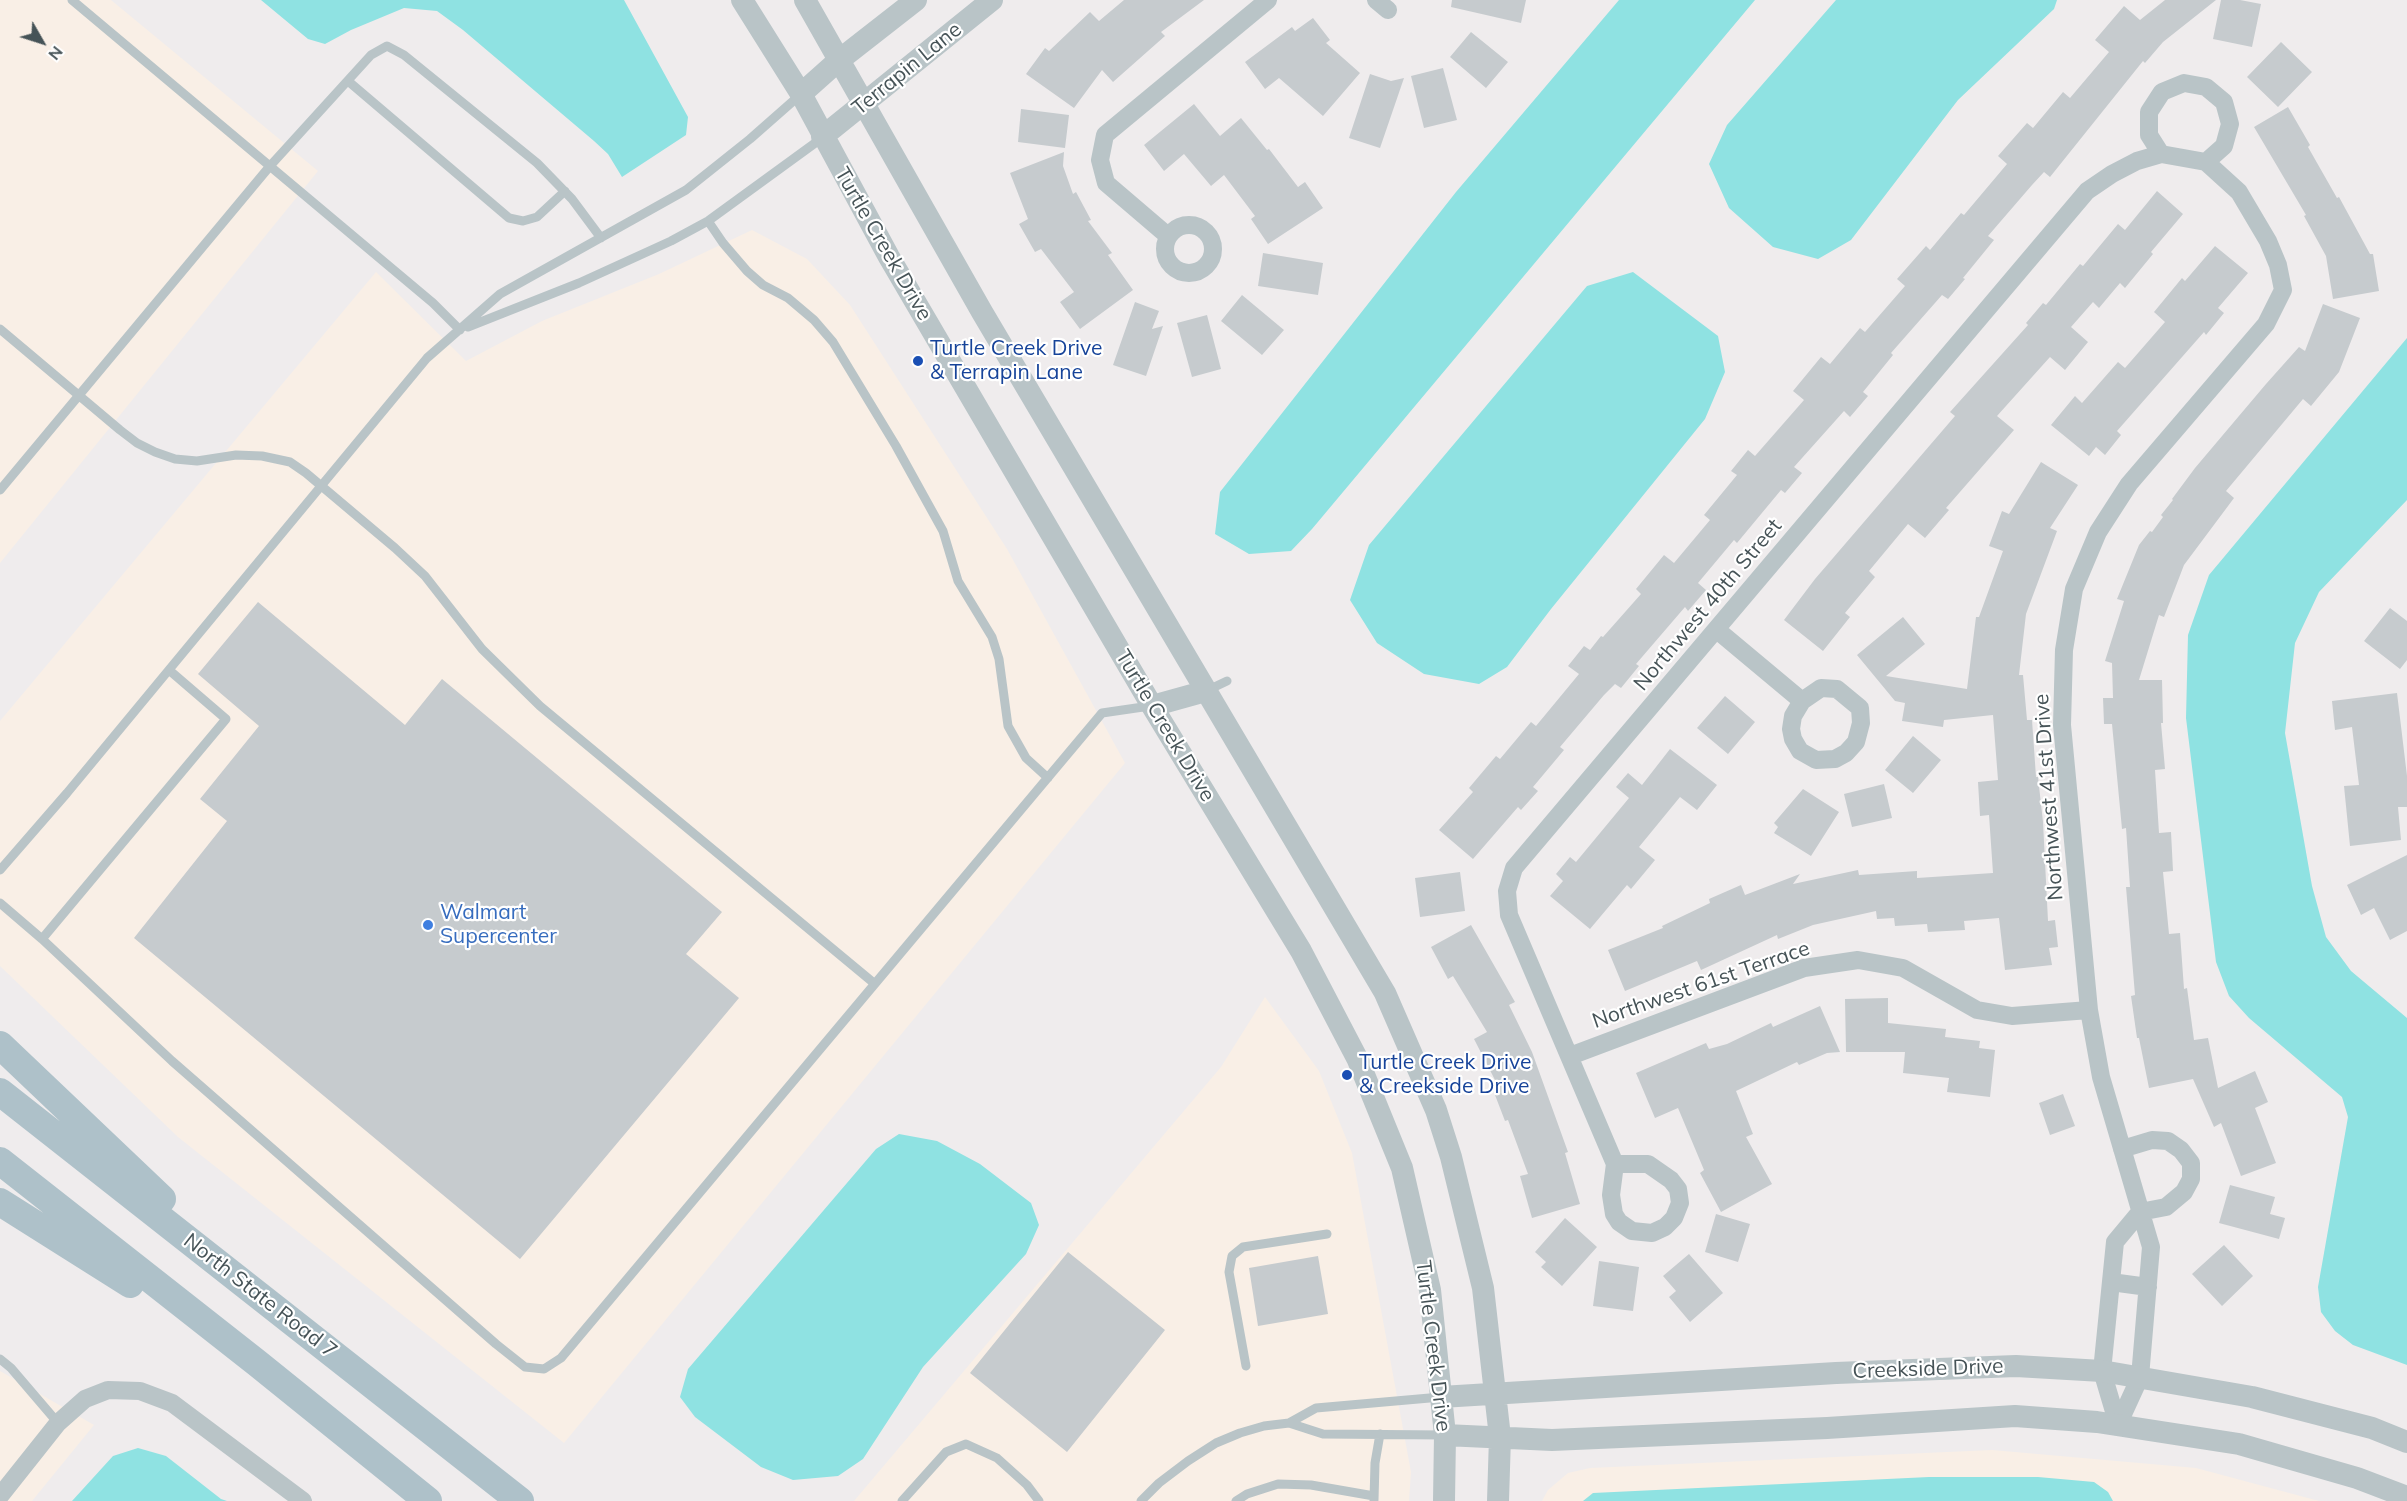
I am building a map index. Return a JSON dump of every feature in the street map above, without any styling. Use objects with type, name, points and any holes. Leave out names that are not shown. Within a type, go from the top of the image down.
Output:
[{"type":"main road","points":[[0,1045],[295,1324]]},
{"type":"main road","name":"North State Road 7","points":[[0,1092],[520,1501]]},
{"type":"main road","points":[[0,1161],[428,1501]]},
{"type":"main road","points":[[0,1202],[257,1363]]},
{"type":"street","name":"Turtle Creek Drive","points":[[742,0],[801,94],[822,138],[889,257],[1152,706],[1300,951],[1358,1060],[1402,1168],[1431,1290],[1445,1435],[1444,1501]]},
{"type":"street","points":[[804,0],[982,312],[1352,933],[1385,993],[1432,1100],[1451,1157],[1483,1288],[1500,1437],[1498,1501]]},
{"type":"street","points":[[801,94],[838,61],[916,0]]},
{"type":"street","name":"Terrapin Lane","points":[[822,138],[992,0]]},
{"type":"street","points":[[1168,236],[1106,183],[1100,160],[1105,135],[1268,0]]},
{"type":"street","points":[[2184,83],[2206,87],[2223,102],[2230,124],[2224,146],[2206,162],[2161,154],[2149,135],[2150,112],[2162,92],[2184,83]]},
{"type":"street","name":"Northwest 40th Street","points":[[1615,1164],[1509,915],[1507,891],[1514,868],[2087,191],[2137,161],[2161,154]]},
{"type":"street","name":"Northwest 41st Drive","points":[[2118,1425],[2140,1377],[2151,1247],[2101,1077],[2089,1010],[2062,725],[2064,650],[2074,589],[2098,532],[2129,484],[2266,324],[2283,290],[2278,265],[2268,241],[2239,192],[2206,162]]},
{"type":"street","points":[[1717,630],[1802,701]]},
{"type":"street","points":[[1152,706],[1206,691]]},
{"type":"street","name":"Northwest 61st Terrace","points":[[1570,1056],[1804,968],[1858,960],[1903,968],[1977,1010],[2012,1016],[2089,1010]]},
{"type":"street","points":[[2118,1425],[2102,1371],[2115,1242],[2140,1212],[2166,1207],[2184,1192],[2191,1179],[2191,1163],[2181,1150],[2168,1141],[2152,1140],[2122,1149]]},
{"type":"street","points":[[2111,1282],[2148,1287]]},
{"type":"street","name":"Creekside Drive","points":[[1442,1397],[1836,1373],[2016,1366],[2102,1371],[2252,1396],[2372,1428],[2407,1442]]},
{"type":"street","points":[[0,1496],[58,1423],[84,1399],[108,1390],[140,1391],[172,1403],[303,1501]]},
{"type":"street","points":[[1445,1435],[1552,1440],[1791,1430],[2015,1416],[2118,1425],[2239,1444],[2357,1478],[2407,1497]]},
{"type":"lane","points":[[72,0],[433,303],[460,330]]},
{"type":"lane","points":[[0,490],[270,166],[371,55],[387,46],[404,55],[537,163],[566,191],[601,238]]},
{"type":"lane","points":[[348,81],[509,218],[523,221],[537,217],[566,191]]},
{"type":"lane","points":[[0,870],[427,358],[500,294],[686,190],[750,139],[801,94]]},
{"type":"lane","points":[[460,330],[579,283],[671,241],[708,221],[822,138]]},
{"type":"lane","points":[[708,221],[747,271],[763,285],[797,306],[814,320],[833,342],[943,531],[958,581],[992,637],[999,659],[1008,726],[1026,758],[1048,778]]},
{"type":"lane","points":[[0,329],[137,443],[154,452],[175,459],[197,461],[236,455],[262,456],[290,462],[395,548],[424,576],[482,650],[540,706],[874,984]]},
{"type":"lane","points":[[42,939],[226,719],[169,670]]},
{"type":"lane","points":[[1206,691],[1227,681]]},
{"type":"lane","points":[[0,903],[42,939],[172,1061],[496,1344],[525,1367],[544,1369],[561,1358],[1102,713],[1152,706]]},
{"type":"lane","points":[[1246,1366],[1228,1272],[1232,1256],[1243,1247],[1328,1234]]},
{"type":"lane","points":[[0,1359],[11,1368],[58,1423]]},
{"type":"lane","points":[[1141,1501],[1159,1483],[1188,1461],[1216,1443],[1240,1433],[1264,1426],[1289,1423],[1316,1408],[1442,1397]]},
{"type":"lane","points":[[1289,1423],[1323,1434],[1445,1435]]},
{"type":"lane","points":[[1236,1501],[1246,1494],[1278,1484],[1311,1485],[1374,1499],[1375,1463],[1380,1434]]},
{"type":"lane","points":[[902,1501],[946,1452],[966,1444],[997,1458],[1039,1500]]},
{"type":"shaded area","points":[[0,0],[111,0],[318,171],[0,563]]},
{"type":"shaded area","points":[[752,230],[807,259],[850,305],[1007,549],[1125,763],[564,1443],[178,1137],[0,966],[0,721],[376,272],[466,361],[542,321],[659,274]]},
{"type":"shaded area","points":[[1265,997],[1319,1071],[1352,1153],[1411,1472],[1409,1501],[854,1501],[1221,1067]]},
{"type":"shaded area","points":[[0,1371],[94,1425],[32,1501],[0,1501]]},
{"type":"shaded area","points":[[1992,1450],[2196,1468],[2319,1501],[1542,1501],[1548,1490],[1568,1473],[1590,1468]]},
{"type":"water","points":[[261,0],[624,0],[688,117],[686,135],[622,177],[608,154],[594,141],[463,30],[437,11],[404,8],[351,30],[325,44],[308,39]]},
{"type":"water","points":[[1619,0],[1755,0],[1312,529],[1291,551],[1249,554],[1215,534],[1220,492],[1456,192]]},
{"type":"water","points":[[1836,0],[2057,0],[2054,9],[1958,100],[1851,240],[1818,259],[1773,247],[1729,208],[1709,164],[1727,125]]},
{"type":"water","points":[[1633,272],[1718,336],[1725,372],[1705,419],[1551,609],[1507,667],[1479,684],[1424,674],[1377,643],[1350,600],[1369,545],[1587,286]]},
{"type":"water","points":[[2407,338],[2407,500],[2319,592],[2295,643],[2285,733],[2312,886],[2326,937],[2351,971],[2407,1018],[2407,1365],[2353,1345],[2335,1331],[2321,1312],[2318,1287],[2348,1117],[2342,1097],[2249,1018],[2229,996],[2216,962],[2186,718],[2188,635],[2209,575]]},
{"type":"water","points":[[899,1134],[937,1141],[980,1164],[1031,1203],[1039,1225],[1026,1254],[923,1367],[863,1459],[838,1476],[793,1480],[761,1467],[695,1417],[680,1397],[688,1369],[876,1149]]},
{"type":"water","points":[[138,1448],[166,1456],[221,1499],[227,1501],[72,1501],[113,1456]]},
{"type":"water","points":[[1929,1477],[2038,1477],[2094,1482],[2108,1492],[2113,1501],[1583,1501],[1593,1493]]},
{"type":"building","points":[[1124,0],[1204,0],[1161,32],[1165,36],[1113,82],[1102,70],[1074,108],[1026,74],[1045,48],[1049,51],[1090,12],[1099,21]]},
{"type":"building","points":[[1452,0],[1526,0],[1521,23],[1451,7]]},
{"type":"building","points":[[2165,0],[2216,0],[2163,42],[2145,63],[2143,61],[2050,177],[2044,172],[2032,185],[1988,236],[1994,240],[1963,278],[1965,279],[1948,299],[1942,295],[1891,353],[1893,355],[1863,392],[1868,396],[1850,417],[1844,411],[1794,467],[1802,473],[1785,493],[1781,490],[1737,543],[1734,540],[1698,583],[1706,590],[1688,611],[1685,607],[1636,664],[1639,666],[1621,688],[1615,684],[1604,695],[1560,747],[1564,750],[1533,787],[1538,791],[1521,810],[1518,807],[1473,859],[1439,830],[1473,792],[1469,788],[1496,756],[1500,759],[1531,722],[1536,726],[1579,674],[1568,666],[1584,646],[1590,650],[1641,594],[1636,589],[1664,555],[1674,563],[1710,520],[1704,515],[1737,475],[1731,471],[1748,450],[1755,456],[1804,400],[1793,391],[1821,357],[1830,364],[1860,328],[1865,332],[1905,286],[1897,279],[1926,246],[1930,250],[1961,213],[1964,215],[2007,164],[1998,156],[2027,123],[2033,128],[2063,92],[2070,98],[2109,52],[2095,40],[2124,6],[2140,20]]},
{"type":"building","points":[[2221,0],[2240,0],[2261,4],[2252,47],[2213,39]]},
{"type":"building","points":[[1313,18],[1330,40],[1326,43],[1360,73],[1323,116],[1279,78],[1265,89],[1245,62],[1292,27],[1295,31]]},
{"type":"building","points":[[1471,32],[1508,62],[1486,88],[1450,57]]},
{"type":"building","points":[[2281,42],[2312,72],[2278,107],[2247,77]]},
{"type":"building","points":[[1443,68],[1457,120],[1424,128],[1411,76]]},
{"type":"building","points":[[1370,74],[1391,81],[1404,78],[1380,148],[1349,138]]},
{"type":"building","points":[[1194,104],[1220,136],[1241,118],[1267,150],[1269,149],[1298,187],[1305,182],[1323,208],[1268,244],[1251,219],[1255,216],[1224,175],[1211,186],[1184,154],[1164,171],[1144,145]]},
{"type":"building","points":[[2288,107],[2337,198],[2339,197],[2370,254],[2373,254],[2379,291],[2333,299],[2326,256],[2304,216],[2306,215],[2254,127]]},
{"type":"building","points":[[1021,109],[1069,115],[1065,148],[1018,142]]},
{"type":"building","points":[[1064,152],[1063,166],[1073,194],[1076,192],[1091,220],[1088,221],[1112,253],[1108,255],[1133,290],[1080,329],[1060,302],[1074,292],[1041,249],[1035,252],[1019,224],[1028,219],[1010,173]]},
{"type":"building","points":[[2157,191],[2183,214],[2125,288],[2120,283],[2099,308],[2093,302],[2071,327],[2088,342],[2065,370],[2050,357],[1997,416],[2014,430],[1946,508],[1949,510],[1925,538],[1908,524],[1869,571],[1875,577],[1845,613],[1850,617],[1823,651],[1784,620],[1815,579],[1955,416],[1950,412],[2028,325],[2026,323],[2043,303],[2046,305],[2080,264],[2083,266],[2118,224],[2125,230]]},
{"type":"building","points":[[2215,246],[2248,273],[2218,308],[2224,313],[2206,335],[2204,332],[2117,431],[2121,435],[2105,455],[2096,447],[2089,456],[2051,425],[2075,396],[2082,403],[2118,362],[2125,368],[2165,322],[2154,312],[2182,278],[2185,281]]},
{"type":"building","points":[[1263,253],[1323,263],[1318,295],[1258,286]]},
{"type":"building","points":[[1242,295],[1284,330],[1262,355],[1221,321]]},
{"type":"building","points":[[1135,302],[1159,311],[1152,329],[1163,326],[1146,376],[1113,365]]},
{"type":"building","points":[[2323,304],[2360,318],[2339,372],[2311,406],[2303,399],[2226,491],[2234,498],[2184,565],[2164,617],[2159,615],[2139,680],[2162,680],[2163,723],[2161,723],[2165,769],[2155,770],[2159,833],[2171,832],[2173,871],[2163,872],[2169,934],[2180,933],[2184,989],[2187,988],[2194,1040],[2208,1038],[2218,1088],[2255,1071],[2268,1102],[2255,1108],[2276,1163],[2241,1176],[2221,1123],[2214,1127],[2193,1079],[2149,1088],[2139,1038],[2137,1038],[2131,996],[2135,995],[2126,887],[2130,887],[2126,828],[2122,829],[2112,724],[2104,724],[2103,698],[2113,698],[2112,663],[2105,661],[2124,601],[2117,599],[2139,545],[2163,517],[2161,515],[2195,468],[2266,384],[2299,347],[2305,351]]},
{"type":"building","points":[[1207,315],[1221,369],[1192,377],[1177,323]]},
{"type":"building","points":[[2041,462],[2078,485],[2050,528],[2057,531],[2026,614],[2019,675],[2023,675],[2027,720],[2032,720],[2036,777],[2038,777],[2043,822],[2048,921],[2055,920],[2058,947],[2049,948],[2052,965],[2005,970],[1999,918],[1964,921],[1965,930],[1928,932],[1927,924],[1895,926],[1894,918],[1877,919],[1876,911],[1813,925],[1778,939],[1777,935],[1701,970],[1697,961],[1625,991],[1608,950],[1663,928],[1662,926],[1710,903],[1709,899],[1741,885],[1745,895],[1800,874],[1793,884],[1858,870],[1859,875],[1917,871],[1917,878],[1993,873],[1989,815],[1980,816],[1978,782],[1998,780],[1993,715],[1944,720],[1943,727],[1902,721],[1905,703],[1895,701],[1857,655],[1903,617],[1925,644],[1886,676],[1967,689],[1976,617],[1979,617],[2003,551],[1989,546],[2002,511],[2009,514]]},
{"type":"building","name":"Walmart Supercenter","points":[[258,602],[405,725],[442,679],[722,912],[686,954],[739,998],[520,1259],[134,938],[227,821],[200,799],[259,726],[198,674]]},
{"type":"building","points":[[2390,608],[2407,621],[2407,660],[2400,669],[2364,641]]},
{"type":"building","points":[[2397,693],[2407,776],[2407,807],[2398,807],[2401,840],[2350,846],[2344,786],[2359,785],[2352,727],[2335,730],[2332,701]]},
{"type":"building","points":[[1725,696],[1755,722],[1728,754],[1697,728]]},
{"type":"building","points":[[1913,736],[1941,760],[1913,793],[1885,770]]},
{"type":"building","points":[[1670,749],[1717,785],[1697,810],[1680,797],[1639,847],[1655,860],[1631,889],[1627,885],[1590,929],[1550,896],[1563,881],[1556,874],[1570,857],[1576,862],[1629,798],[1616,787],[1628,773],[1642,785]]},
{"type":"building","points":[[1884,784],[1892,818],[1852,827],[1844,794]]},
{"type":"building","points":[[1803,789],[1839,812],[1811,856],[1774,833],[1778,827],[1774,823]]},
{"type":"building","points":[[2407,855],[2407,931],[2390,940],[2374,908],[2361,915],[2347,885]]},
{"type":"building","points":[[1460,872],[1465,911],[1420,917],[1415,878]]},
{"type":"building","points":[[1471,925],[1515,1002],[1509,1005],[1532,1052],[1568,1152],[1565,1153],[1580,1204],[1532,1218],[1520,1176],[1528,1174],[1508,1120],[1505,1121],[1490,1082],[1495,1080],[1474,1039],[1487,1032],[1453,976],[1448,979],[1431,947]]},
{"type":"building","points":[[1888,998],[1888,1023],[1946,1029],[1945,1037],[1980,1041],[1979,1048],[1995,1050],[1990,1097],[1947,1092],[1949,1078],[1903,1073],[1905,1052],[1846,1052],[1845,999]]},
{"type":"building","points":[[1820,1006],[1840,1052],[1827,1053],[1799,1065],[1797,1062],[1736,1091],[1753,1134],[1746,1137],[1772,1184],[1721,1212],[1700,1173],[1704,1170],[1678,1108],[1655,1118],[1636,1073],[1706,1043],[1709,1049],[1727,1044],[1771,1023],[1773,1027]]},
{"type":"building","points":[[2063,1094],[2075,1126],[2050,1135],[2039,1103]]},
{"type":"building","points":[[2230,1185],[2275,1197],[2270,1214],[2285,1218],[2279,1239],[2219,1223]]},
{"type":"building","points":[[1716,1214],[1750,1224],[1738,1262],[1705,1252]]},
{"type":"building","points":[[1565,1218],[1597,1247],[1562,1286],[1541,1267],[1546,1262],[1535,1252]]},
{"type":"building","points":[[2224,1245],[2253,1276],[2222,1306],[2192,1274]]},
{"type":"building","points":[[1068,1252],[1165,1330],[1067,1452],[970,1373]]},
{"type":"building","points":[[1689,1254],[1723,1293],[1690,1322],[1669,1297],[1676,1291],[1663,1276]]},
{"type":"building","points":[[1318,1256],[1328,1314],[1258,1326],[1249,1268]]},
{"type":"building","points":[[1599,1261],[1639,1267],[1633,1311],[1593,1306]]},
{"type":"place","name":"Turtle Creek Drive & Terrapin Lane","points":[[918,361]]},
{"type":"place","name":"Walmart Supercenter","points":[[428,925]]},
{"type":"place","name":"Turtle Creek Drive & Creekside Drive","points":[[1347,1075]]}]
